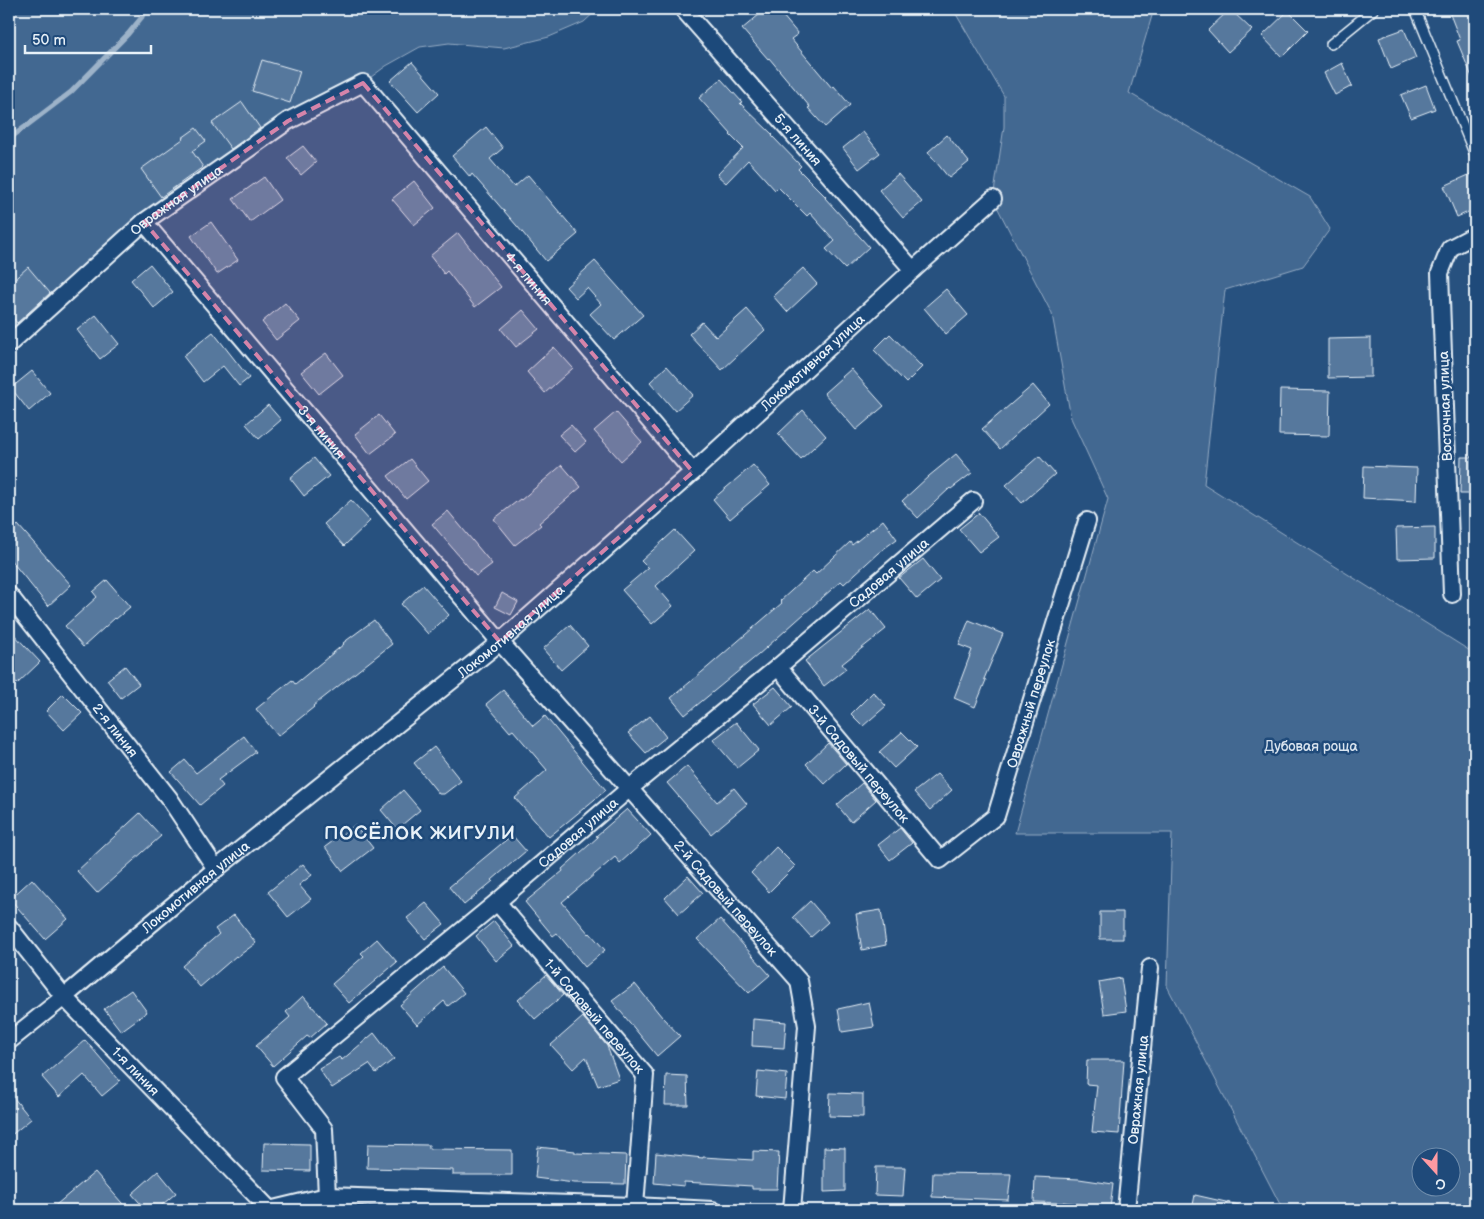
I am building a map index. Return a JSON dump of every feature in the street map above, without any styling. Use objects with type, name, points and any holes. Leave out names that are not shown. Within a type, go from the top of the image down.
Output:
[{"type":"street","name":"5-я линия","points":[[683,9],[913,270]]},
{"type":"street","name":"Овражная улица","points":[[9,344],[144,222],[288,121],[363,83]]},
{"type":"street","name":"4-я линия","points":[[363,83],[693,472]]},
{"type":"street","name":"Локомотивная улица","points":[[9,1041],[216,869],[500,642],[693,472],[993,199]]},
{"type":"street","name":"3-я линия","points":[[144,222],[500,642]]},
{"type":"street","name":"Восточная улица","points":[[1452,594],[1440,273],[1450,248],[1475,235]]},
{"type":"street","name":"Садовая улица","points":[[328,1196],[324,1129],[284,1077],[497,902],[973,501]]},
{"type":"street","name":"Овражный переулок","points":[[940,860],[996,816],[1087,521]]},
{"type":"street","name":"2-я линия","points":[[9,595],[169,798],[216,869]]},
{"type":"street","name":"2-й Садовый переулок","points":[[500,642],[799,981],[808,1026],[792,1210]]},
{"type":"street","name":"3-й Садовый переулок","points":[[778,667],[940,860]]},
{"type":"street","name":"1-й Садовый переулок","points":[[497,902],[645,1075],[635,1206]]},
{"type":"street","name":"1-я линия","points":[[9,927],[64,997],[270,1210]]},
{"type":"street","name":"Овражная улица","points":[[1126,1210],[1150,968]]},
{"type":"street","points":[[270,1210],[328,1196],[713,1210]]},
{"type":"lane","points":[[1331,44],[1374,9]]},
{"type":"lane","points":[[1415,9],[1475,155]]},
{"type":"highlighted area","points":[[363,83],[693,472],[500,642],[144,222],[288,121]]},
{"type":"green space","points":[[18,9],[598,9],[584,22],[549,37],[504,48],[449,43],[420,47],[386,66],[363,83],[288,121],[144,222],[9,344],[9,16]]},
{"type":"green space","name":"Дубовая роща","points":[[953,9],[1154,9],[1129,93],[1310,197],[1330,229],[1303,266],[1225,290],[1204,484],[1475,654],[1475,1210],[1283,1210],[1167,986],[1172,833],[1015,833],[1108,499],[1071,418],[1052,314],[993,199],[1004,127],[1004,96]]},
{"type":"building","points":[[766,9],[777,9],[798,34],[791,39],[832,88],[834,86],[850,105],[825,127],[769,58],[742,29]]},
{"type":"building","points":[[1230,9],[1252,30],[1228,52],[1208,30]]},
{"type":"building","points":[[1448,9],[1475,9],[1475,84],[1457,41],[1460,40]]},
{"type":"building","points":[[1288,11],[1308,31],[1282,57],[1262,36]]},
{"type":"building","points":[[1404,29],[1416,58],[1391,69],[1379,38]]},
{"type":"building","points":[[262,60],[300,71],[290,103],[252,91]]},
{"type":"building","points":[[412,62],[439,93],[418,112],[390,81]]},
{"type":"building","points":[[1342,63],[1352,86],[1335,95],[1324,73]]},
{"type":"building","points":[[721,79],[742,102],[740,103],[801,166],[798,169],[826,197],[869,247],[845,269],[826,249],[835,241],[810,213],[807,216],[778,187],[775,190],[748,160],[726,183],[717,175],[743,148],[699,98]]},
{"type":"building","points":[[1426,85],[1435,109],[1411,118],[1401,95]]},
{"type":"building","points":[[242,102],[260,128],[231,149],[212,123]]},
{"type":"building","points":[[486,127],[503,148],[490,159],[514,187],[528,175],[578,234],[546,261],[472,174],[470,177],[452,156]]},
{"type":"building","points":[[196,128],[206,141],[192,151],[203,167],[161,197],[141,169]]},
{"type":"building","points":[[863,132],[880,153],[859,169],[843,148]]},
{"type":"building","points":[[947,135],[969,162],[949,178],[928,152]]},
{"type":"building","points":[[303,146],[316,162],[301,175],[287,158]]},
{"type":"building","points":[[898,174],[922,202],[903,218],[879,190]]},
{"type":"building","points":[[1471,174],[1475,183],[1475,209],[1457,217],[1444,186]]},
{"type":"building","points":[[264,177],[280,200],[250,222],[233,199]]},
{"type":"building","points":[[414,181],[435,208],[414,225],[392,199]]},
{"type":"building","points":[[211,222],[238,260],[217,274],[191,236]]},
{"type":"building","points":[[458,233],[501,287],[475,307],[447,271],[444,274],[430,256]]},
{"type":"building","points":[[595,261],[643,315],[614,340],[590,314],[601,304],[587,288],[576,298],[566,287]]},
{"type":"building","points":[[150,264],[173,292],[154,308],[131,280]]},
{"type":"building","points":[[28,267],[50,293],[17,323],[9,313],[9,284]]},
{"type":"building","points":[[803,268],[817,284],[787,312],[773,296]]},
{"type":"building","points":[[946,289],[968,315],[946,334],[924,308]]},
{"type":"building","points":[[285,303],[300,321],[276,340],[262,322]]},
{"type":"building","points":[[747,309],[765,330],[722,370],[689,334],[702,322],[716,337]]},
{"type":"building","points":[[523,310],[539,329],[516,347],[501,329]]},
{"type":"building","points":[[96,315],[119,344],[100,359],[77,330]]},
{"type":"building","points":[[213,332],[249,378],[239,386],[223,366],[203,382],[183,356]]},
{"type":"building","points":[[890,334],[922,367],[906,383],[874,350]]},
{"type":"building","points":[[1371,338],[1371,377],[1328,378],[1328,339]]},
{"type":"building","points":[[554,347],[573,368],[545,393],[527,372]]},
{"type":"building","points":[[326,353],[343,375],[319,394],[301,372]]},
{"type":"building","points":[[667,366],[693,395],[675,411],[650,382]]},
{"type":"building","points":[[851,369],[884,406],[856,430],[824,393]]},
{"type":"building","points":[[32,371],[50,393],[29,411],[11,388]]},
{"type":"building","points":[[1033,385],[1049,404],[1000,449],[982,429]]},
{"type":"building","points":[[1280,390],[1330,391],[1329,436],[1279,435]]},
{"type":"building","points":[[268,405],[281,420],[259,439],[246,424]]},
{"type":"building","points":[[803,410],[826,436],[801,459],[778,434]]},
{"type":"building","points":[[616,412],[642,442],[621,461],[594,431]]},
{"type":"building","points":[[379,415],[395,435],[370,454],[355,434]]},
{"type":"building","points":[[571,425],[586,442],[575,452],[559,435]]},
{"type":"building","points":[[956,454],[972,473],[950,488],[918,518],[902,501]]},
{"type":"building","points":[[1039,456],[1055,474],[1022,503],[1006,485]]},
{"type":"building","points":[[1461,457],[1475,457],[1475,494],[1460,494]]},
{"type":"building","points":[[314,458],[329,476],[304,496],[290,478]]},
{"type":"building","points":[[410,459],[428,481],[406,499],[388,476]]},
{"type":"building","points":[[562,465],[581,487],[539,523],[541,525],[515,545],[494,519],[521,500]]},
{"type":"building","points":[[753,465],[770,485],[730,519],[713,499]]},
{"type":"building","points":[[1364,466],[1417,468],[1416,501],[1363,498]]},
{"type":"building","points":[[351,500],[370,521],[344,546],[324,524]]},
{"type":"building","points":[[448,511],[492,564],[476,576],[432,524]]},
{"type":"building","points":[[979,513],[999,537],[979,552],[959,529]]},
{"type":"building","points":[[883,520],[897,539],[878,553],[844,584],[841,581],[758,655],[685,715],[671,698],[782,603],[780,601],[813,571],[816,574],[850,542],[852,545]]},
{"type":"building","points":[[18,525],[71,585],[48,606],[9,558],[9,533]]},
{"type":"building","points":[[1435,527],[1435,558],[1397,559],[1396,528]]},
{"type":"building","points":[[675,530],[694,551],[656,586],[673,606],[652,624],[622,590],[648,568],[641,561]]},
{"type":"building","points":[[923,559],[940,580],[917,599],[899,578]]},
{"type":"building","points":[[107,580],[130,607],[83,647],[65,626],[97,597],[93,592]]},
{"type":"building","points":[[423,585],[449,615],[428,634],[401,604]]},
{"type":"building","points":[[502,593],[518,602],[511,615],[495,607]]},
{"type":"building","points":[[870,609],[886,629],[842,664],[846,669],[824,686],[805,661]]},
{"type":"building","points":[[374,620],[392,644],[278,736],[256,709],[292,680],[295,684],[343,643]]},
{"type":"building","points":[[969,620],[1003,634],[984,679],[986,680],[975,707],[954,698],[972,650],[959,645]]},
{"type":"building","points":[[570,625],[588,646],[561,670],[543,649]]},
{"type":"building","points":[[9,629],[40,662],[17,684],[9,675]]},
{"type":"building","points":[[125,666],[139,684],[121,698],[107,680]]},
{"type":"building","points":[[775,687],[792,707],[771,725],[753,704]]},
{"type":"building","points":[[503,690],[533,726],[545,716],[606,790],[549,837],[515,798],[547,770],[513,730],[510,732],[486,704]]},
{"type":"building","points":[[873,692],[886,706],[863,726],[851,714]]},
{"type":"building","points":[[63,694],[82,713],[64,730],[46,711]]},
{"type":"building","points":[[650,716],[666,737],[646,753],[628,733]]},
{"type":"building","points":[[736,722],[759,750],[737,768],[713,740]]},
{"type":"building","points":[[902,732],[917,747],[894,768],[879,752]]},
{"type":"building","points":[[244,736],[256,752],[218,780],[223,786],[200,805],[171,772],[185,760],[196,773]]},
{"type":"building","points":[[828,743],[846,764],[825,784],[806,764]]},
{"type":"building","points":[[434,747],[461,781],[444,794],[439,794],[414,763]]},
{"type":"building","points":[[687,766],[717,802],[734,788],[747,804],[711,834],[667,783]]},
{"type":"building","points":[[937,774],[952,790],[930,810],[914,792]]},
{"type":"building","points":[[862,783],[876,800],[851,822],[837,805]]},
{"type":"building","points":[[403,790],[420,810],[397,829],[381,810]]},
{"type":"building","points":[[627,809],[651,835],[620,863],[615,857],[562,902],[605,950],[585,967],[557,933],[553,936],[525,902],[563,871],[562,869],[598,837],[596,836]]},
{"type":"building","points":[[140,813],[161,836],[97,893],[77,871]]},
{"type":"building","points":[[355,825],[373,848],[343,871],[325,847]]},
{"type":"building","points":[[900,828],[912,843],[890,860],[878,845]]},
{"type":"building","points":[[512,835],[526,851],[464,905],[449,887]]},
{"type":"building","points":[[776,847],[795,866],[769,892],[751,873]]},
{"type":"building","points":[[303,864],[312,875],[299,885],[311,899],[288,917],[268,892]]},
{"type":"building","points":[[688,876],[703,893],[679,914],[665,898]]},
{"type":"building","points":[[32,879],[68,919],[45,939],[10,899]]},
{"type":"building","points":[[810,901],[828,922],[811,937],[793,917]]},
{"type":"building","points":[[426,903],[444,924],[425,939],[407,918]]},
{"type":"building","points":[[881,910],[886,945],[862,950],[856,914]]},
{"type":"building","points":[[1100,912],[1123,912],[1123,939],[1100,939]]},
{"type":"building","points":[[234,915],[256,943],[236,956],[200,987],[182,966],[219,934],[215,929]]},
{"type":"building","points":[[720,919],[770,975],[749,993],[697,939]]},
{"type":"building","points":[[494,921],[514,946],[496,961],[476,936]]},
{"type":"building","points":[[377,939],[397,962],[349,1003],[332,984],[364,956],[361,953]]},
{"type":"building","points":[[443,967],[464,993],[448,1006],[444,1001],[417,1025],[400,1005]]},
{"type":"building","points":[[546,975],[563,995],[535,1019],[518,1000]]},
{"type":"building","points":[[1121,978],[1126,1011],[1104,1014],[1099,982]]},
{"type":"building","points":[[635,984],[680,1036],[657,1056],[612,1001]]},
{"type":"building","points":[[131,990],[147,1012],[121,1031],[104,1009]]},
{"type":"building","points":[[303,996],[327,1023],[310,1038],[307,1036],[273,1066],[256,1046],[290,1017],[286,1012]]},
{"type":"building","points":[[869,1002],[874,1027],[842,1032],[838,1009]]},
{"type":"building","points":[[583,1017],[607,1046],[619,1079],[598,1086],[586,1057],[573,1069],[551,1045]]},
{"type":"building","points":[[753,1019],[786,1022],[784,1048],[752,1046]]},
{"type":"building","points":[[374,1033],[394,1059],[376,1073],[369,1064],[332,1088],[319,1069],[339,1057],[342,1060]]},
{"type":"building","points":[[85,1040],[120,1081],[102,1096],[84,1075],[59,1097],[42,1077]]},
{"type":"building","points":[[1087,1060],[1124,1060],[1119,1134],[1092,1132],[1097,1085],[1086,1084]]},
{"type":"building","points":[[758,1071],[787,1074],[785,1099],[756,1096]]},
{"type":"building","points":[[666,1075],[687,1076],[688,1105],[665,1105]]},
{"type":"building","points":[[9,1092],[31,1119],[9,1137]]},
{"type":"building","points":[[830,1093],[863,1094],[863,1117],[829,1116]]},
{"type":"building","points":[[264,1143],[310,1144],[310,1171],[263,1170]]},
{"type":"building","points":[[368,1144],[429,1145],[429,1149],[512,1150],[512,1175],[453,1175],[453,1170],[367,1168]]},
{"type":"building","points":[[538,1147],[575,1151],[575,1153],[626,1155],[625,1184],[574,1183],[535,1178]]},
{"type":"building","points":[[824,1147],[845,1148],[845,1191],[824,1192]]},
{"type":"building","points":[[753,1151],[779,1152],[777,1189],[752,1189],[752,1186],[684,1182],[684,1186],[654,1183],[656,1153],[703,1158],[753,1160]]},
{"type":"building","points":[[876,1167],[905,1167],[903,1196],[875,1195]]},
{"type":"building","points":[[158,1171],[176,1193],[156,1210],[146,1210],[132,1194]]},
{"type":"building","points":[[95,1172],[128,1210],[50,1210]]},
{"type":"building","points":[[933,1173],[1011,1174],[1008,1200],[932,1197]]},
{"type":"building","points":[[1035,1177],[1079,1179],[1113,1184],[1110,1208],[1063,1202],[1034,1202]]},
{"type":"building","points":[[1195,1195],[1239,1205],[1238,1210],[1192,1210]]},
{"type":"waterway","points":[[9,139],[71,92],[128,34],[142,17],[144,9]]},
{"type":"district","name":"ПОСЁЛОК ЖИГУЛИ","points":[[420,832]]}]
